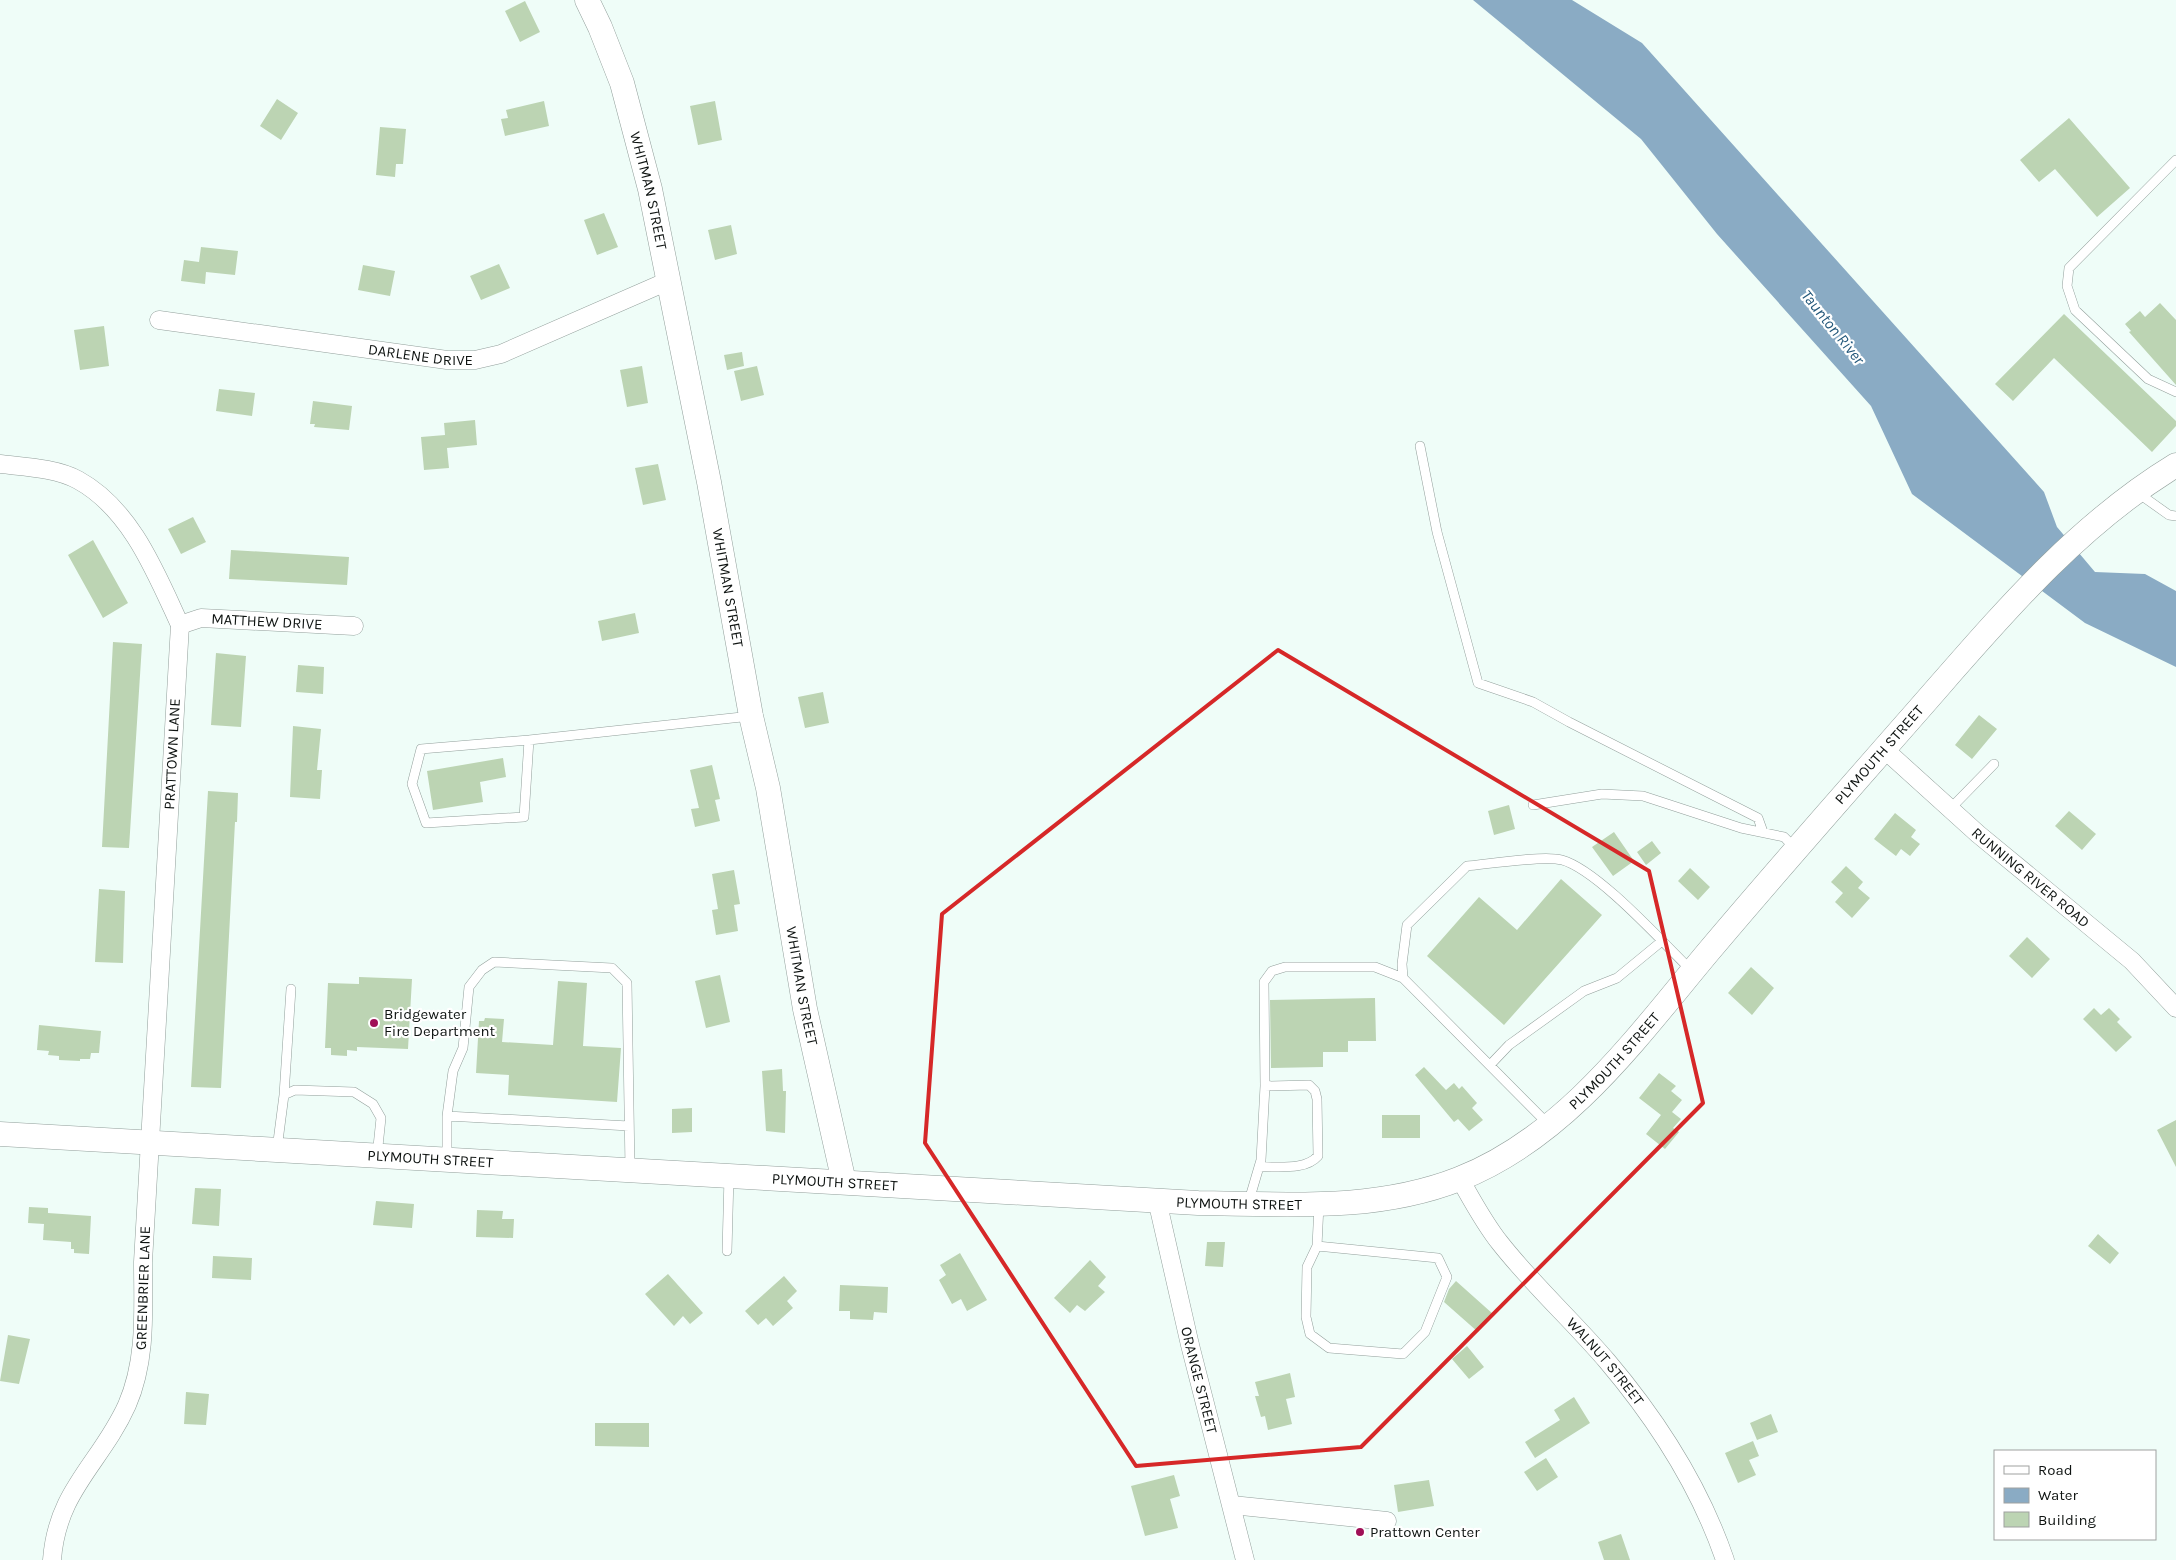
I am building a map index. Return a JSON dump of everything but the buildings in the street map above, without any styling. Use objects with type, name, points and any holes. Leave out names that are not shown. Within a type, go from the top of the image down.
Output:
[{"type":"main road","name":"WHITMAN STREET","points":[[587,0],[622,83],[648,180],[709,482],[751,716],[768,788],[805,1009],[844,1182]]},
{"type":"main road","name":"PLYMOUTH STREET","points":[[0,1134],[149,1144],[1248,1204],[1340,1205],[1387,1198],[1460,1179],[1512,1152],[1550,1126],[1586,1093],[1795,848],[2028,588],[2079,537],[2136,491],[2176,465]]},
{"type":"street","name":"DARLENE DRIVE","points":[[159,320],[447,360],[475,360],[501,354],[668,281]]},
{"type":"street","name":"PRATTOWN LANE","points":[[0,464],[40,469],[77,479],[95,491],[120,515],[154,569],[180,624],[149,1144]]},
{"type":"street","name":"MATTHEW DRIVE","points":[[180,624],[201,618],[354,626]]},
{"type":"street","name":"RUNNING RIVER ROAD","points":[[1884,749],[1950,809],[2132,961],[2176,1008]]},
{"type":"street","name":"GREENBRIER LANE","points":[[52,1560],[55,1531],[64,1507],[76,1483],[120,1418],[138,1372],[143,1336],[143,1262],[149,1144]]},
{"type":"street","name":"WALNUT STREET","points":[[1460,1179],[1498,1241],[1607,1361],[1650,1416],[1703,1507],[1725,1560]]},
{"type":"street","name":"ORANGE STREET","points":[[1157,1200],[1190,1345],[1245,1560]]},
{"type":"street","points":[[1232,1505],[1387,1521]]},
{"type":"lane","points":[[2176,160],[2069,268],[2067,286],[2076,310],[2148,379],[2176,392]]},
{"type":"lane","points":[[1420,446],[1437,532],[1478,683],[1533,702],[1758,818],[1763,832]]},
{"type":"lane","points":[[2136,491],[2169,515],[2176,516]]},
{"type":"lane","points":[[529,740],[524,817],[426,823],[412,784],[421,749],[529,740],[751,716]]},
{"type":"lane","points":[[1950,809],[1994,764]]},
{"type":"lane","points":[[1533,805],[1602,794],[1643,796],[1741,828],[1784,837],[1795,848]]},
{"type":"lane","points":[[1403,978],[1402,964],[1407,925],[1467,866],[1560,859],[1577,866],[1603,885],[1692,971]]},
{"type":"lane","points":[[1490,1065],[1509,1045],[1584,991],[1617,978],[1662,941]]},
{"type":"lane","points":[[447,1160],[446,1116],[453,1071],[463,1048],[469,986],[482,970],[494,962],[612,968],[627,983],[630,1170]]},
{"type":"lane","points":[[1248,1204],[1259,1166],[1265,1086],[1264,982],[1272,971],[1285,967],[1375,967],[1403,978],[1550,1126]]},
{"type":"lane","points":[[277,1151],[284,1095],[291,989]]},
{"type":"lane","points":[[1259,1166],[1303,1166],[1312,1163],[1318,1156],[1315,1091],[1308,1085],[1265,1086]]},
{"type":"lane","points":[[284,1095],[295,1090],[354,1092],[373,1104],[381,1118],[377,1156]]},
{"type":"lane","points":[[446,1116],[629,1126]]},
{"type":"lane","points":[[727,1251],[728,1176]]},
{"type":"lane","points":[[1317,1246],[1438,1258],[1447,1277],[1425,1332],[1403,1354],[1328,1348],[1310,1334],[1306,1317],[1307,1267],[1317,1246],[1319,1204]]},
{"type":"highlighted area","points":[[1278,650],[1649,871],[1703,1103],[1361,1447],[1136,1466],[925,1143],[942,914]]},
{"type":"water","name":"Taunton River","points":[[1473,0],[1572,0],[1642,43],[2044,492],[2057,527],[2095,572],[2145,574],[2176,591],[2176,667],[2085,623],[1912,494],[1871,406],[1717,234],[1641,139]]},
{"type":"place","name":"Bridgewater Fire Department","points":[[374,1023]]},
{"type":"place","name":"Prattown Center","points":[[1360,1532]]}]
